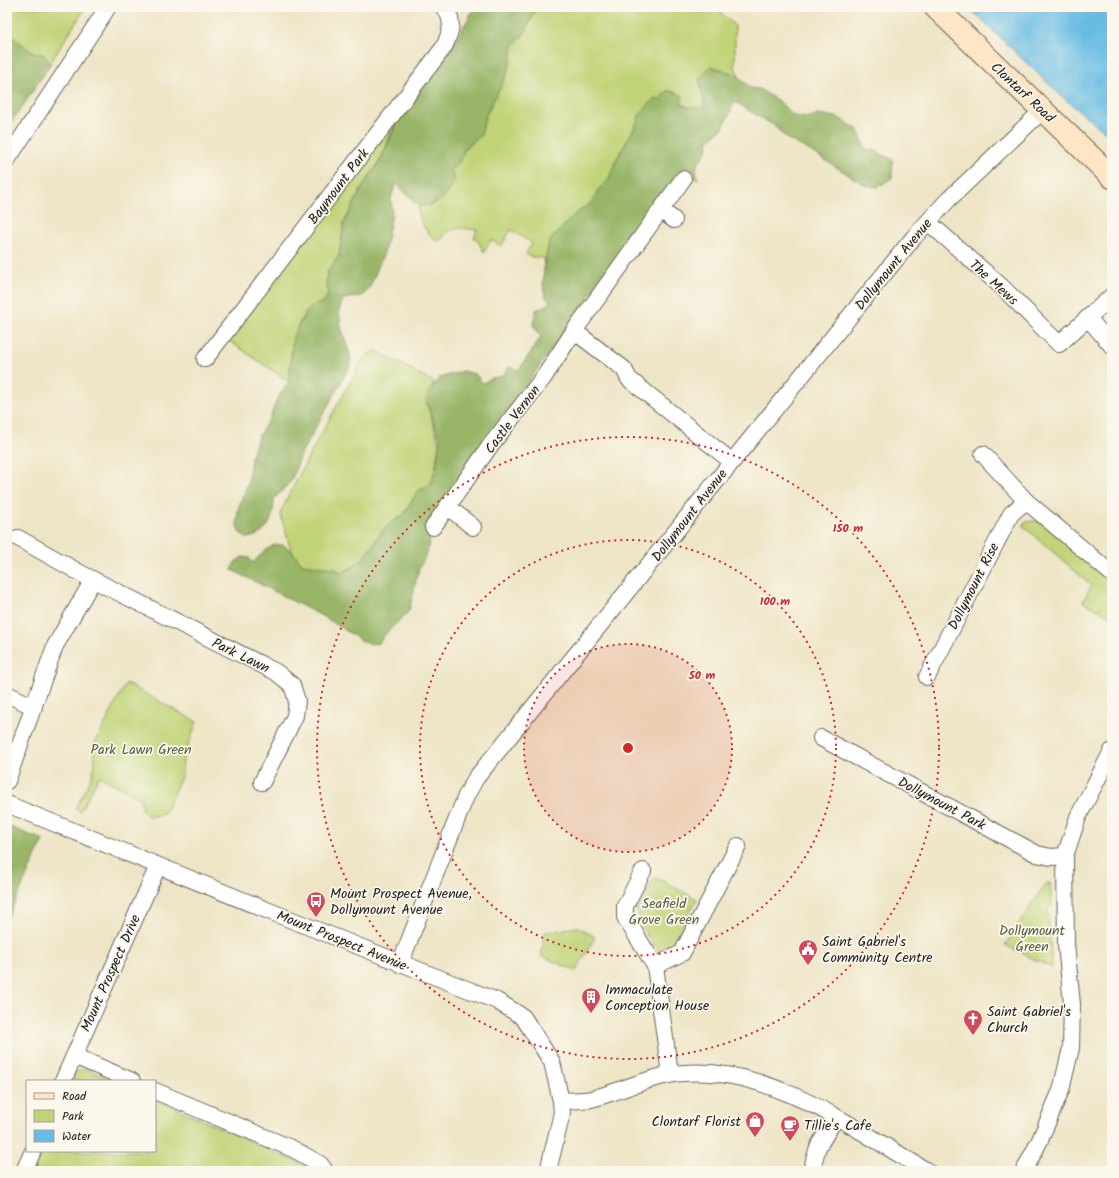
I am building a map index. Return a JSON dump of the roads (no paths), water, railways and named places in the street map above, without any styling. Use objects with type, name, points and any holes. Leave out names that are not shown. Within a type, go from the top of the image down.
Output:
[{"type":"main road","name":"Clontarf Road","points":[[935,7],[1112,177]]},
{"type":"street","points":[[7,160],[108,7]]},
{"type":"street","name":"Baymount Park","points":[[205,359],[444,47],[451,32],[451,20],[444,7]]},
{"type":"street","name":"Dollymount Avenue","points":[[400,964],[466,796],[476,778],[627,594],[732,461],[928,222],[948,200],[1043,110]]},
{"type":"street","name":"Castle Vernon","points":[[433,526],[490,446],[544,376],[574,331],[683,179]]},
{"type":"street","points":[[661,210],[674,220]]},
{"type":"street","name":"The Mews","points":[[928,222],[1002,287],[1059,344],[1088,318]]},
{"type":"street","points":[[1112,296],[1088,318],[1112,346]]},
{"type":"street","points":[[574,331],[624,369],[629,379],[732,461]]},
{"type":"street","points":[[983,454],[1026,501],[1112,574]]},
{"type":"street","name":"Dollymount Rise","points":[[926,676],[1011,514],[1026,501]]},
{"type":"street","points":[[448,507],[473,527]]},
{"type":"street","name":"Park Lawn","points":[[18,538],[93,580],[276,672],[292,685],[297,701],[295,716],[262,782]]},
{"type":"street","points":[[7,780],[55,646],[93,580]]},
{"type":"street","points":[[7,694],[34,707]]},
{"type":"street","name":"Dollymount Park","points":[[821,738],[1038,854],[1051,857],[1065,856]]},
{"type":"street","points":[[1024,1171],[1040,1140],[1061,1090],[1071,1048],[1072,1004],[1066,944],[1065,856],[1078,817],[1112,751]]},
{"type":"street","name":"Mount Prospect Avenue","points":[[7,804],[400,964],[497,1001],[523,1017],[552,1062],[561,1100],[562,1113],[548,1171]]},
{"type":"street","points":[[655,966],[682,953],[738,846]]},
{"type":"street","name":"Mount Prospect Drive","points":[[63,1080],[158,866]]},
{"type":"street","points":[[643,871],[625,906],[626,917],[655,966],[670,1074]]},
{"type":"street","points":[[74,1056],[130,1080]]},
{"type":"street","points":[[561,1100],[590,1099],[670,1074],[705,1072],[742,1078],[788,1093],[836,1117],[927,1171]]},
{"type":"street","points":[[156,1091],[293,1149],[320,1164],[326,1171]]},
{"type":"street","points":[[811,1171],[818,1147],[836,1117]]},
{"type":"street","points":[[24,1171],[33,1152]]},
{"type":"water","points":[[968,7],[1112,7],[1112,138],[1059,94]]},
{"type":"place","name":"Mount Prospect Avenue, Dollymount Avenue","points":[[316,918]]},
{"type":"place","name":"Saint Gabriel's Community Centre","points":[[808,966]]},
{"type":"place","name":"Immaculate Conception House","points":[[591,1014]]},
{"type":"place","name":"Saint Gabriel's Church","points":[[973,1036]]},
{"type":"place","name":"Clontarf Florist","points":[[755,1138]]},
{"type":"place","name":"Tillie's Cafe","points":[[790,1142]]},
{"type":"park label","name":"Park Lawn Green","points":[[141,749]]},
{"type":"park label","name":"Seafield Grove Green","points":[[664,912]]},
{"type":"park label","name":"Dollymount Green","points":[[1032,938]]}]
